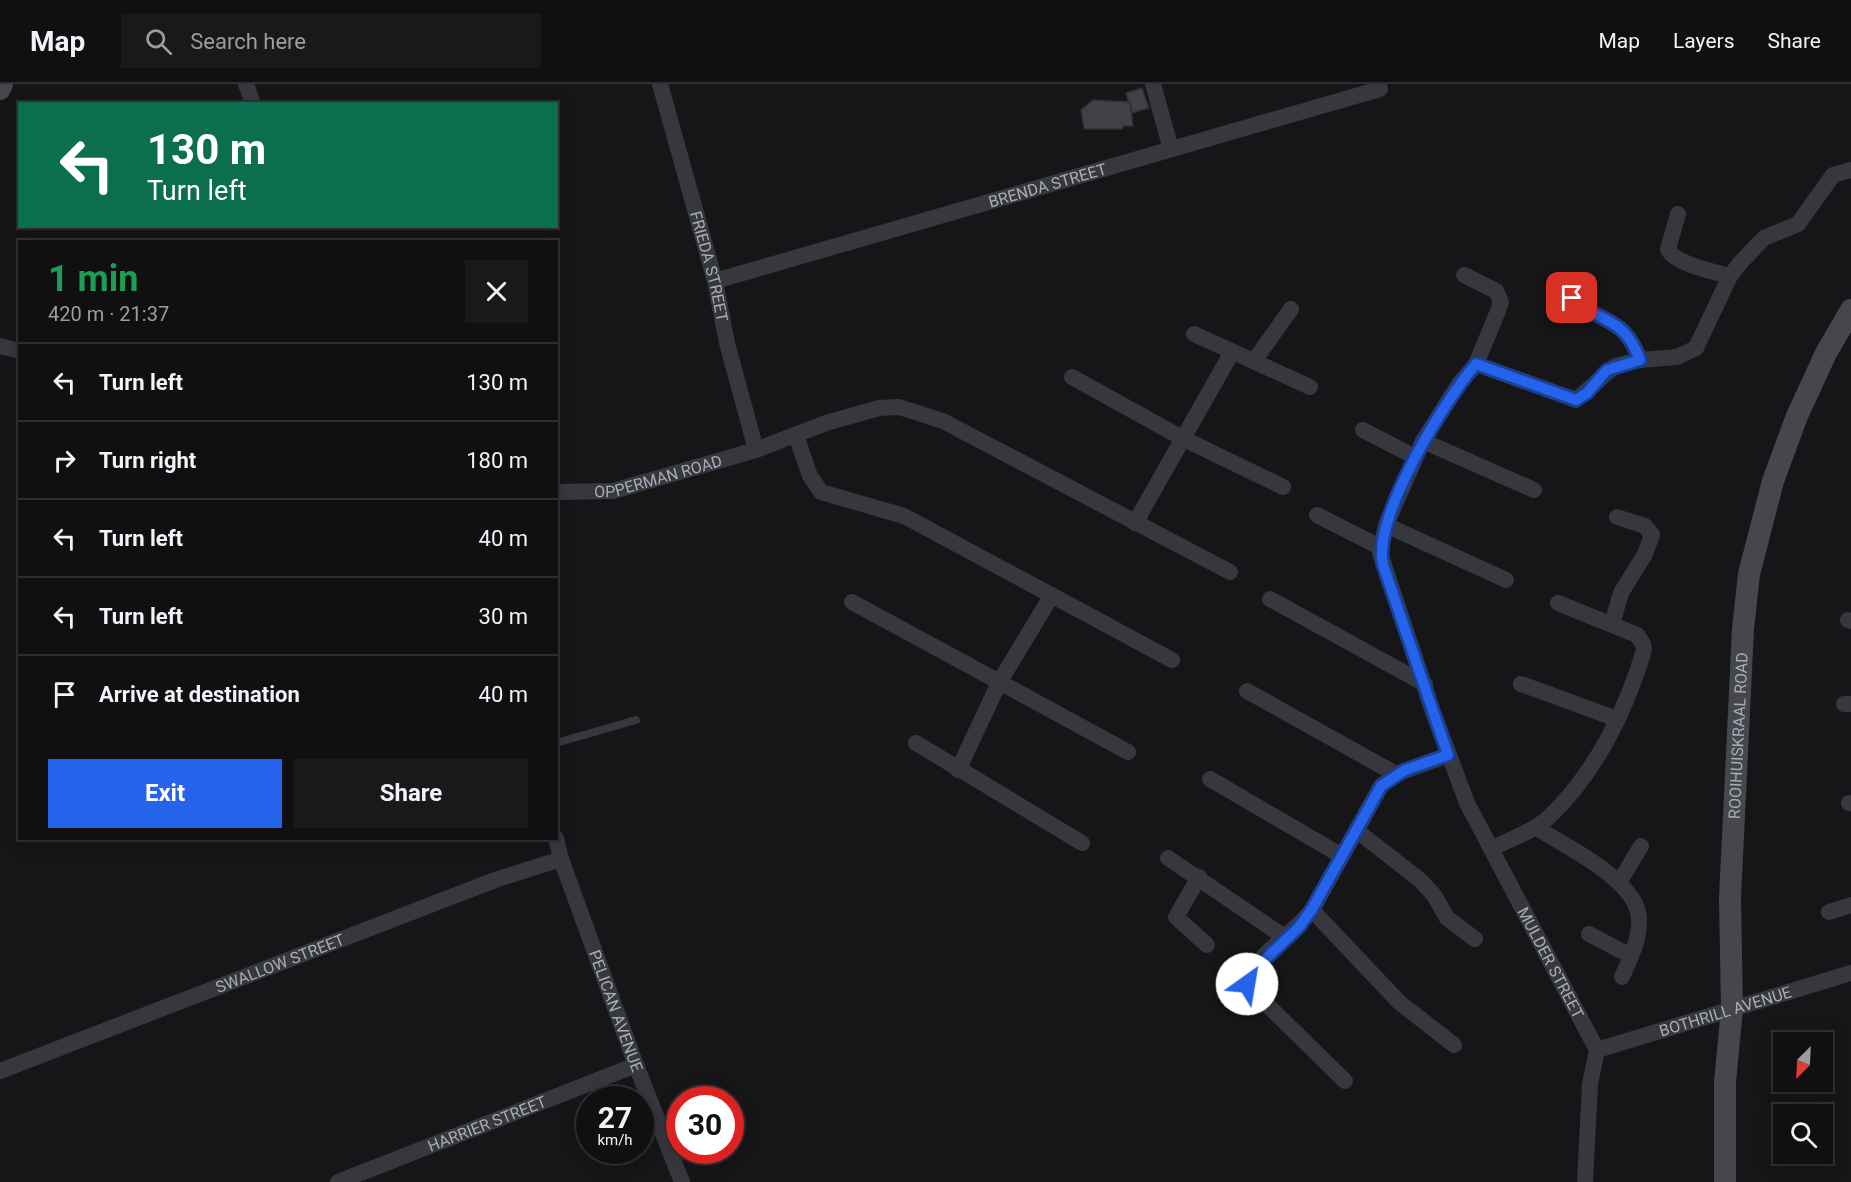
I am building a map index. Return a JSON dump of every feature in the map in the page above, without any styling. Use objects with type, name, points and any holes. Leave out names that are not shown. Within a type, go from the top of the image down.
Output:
[{"type":"main road","points":[[0,89],[2,84]]},
{"type":"main road","name":"ROOIHUISKRAAL ROAD","points":[[1725,1182],[1725,1082],[1732,1009],[1730,898],[1743,629],[1749,574],[1773,481],[1797,416],[1826,353],[1851,310]]},
{"type":"street","name":"FRIEDA STREET","points":[[660,84],[715,281],[728,343],[756,450]]},
{"type":"street","points":[[1153,84],[1171,149]]},
{"type":"street","name":"BRENDA STREET","points":[[715,281],[1380,88]]},
{"type":"street","points":[[1476,364],[1572,400],[1582,398],[1607,370],[1640,360],[1677,357],[1696,348],[1730,276],[1764,238],[1798,224],[1833,175],[1851,170]]},
{"type":"street","points":[[1678,214],[1668,249],[1670,254],[1677,259],[1730,276]]},
{"type":"street","points":[[1317,515],[1380,547],[1386,525],[1415,457],[1458,384],[1476,364],[1501,302],[1500,296],[1490,287],[1464,275]]},
{"type":"street","points":[[1572,298],[1588,312],[1623,329],[1633,341],[1640,360]]},
{"type":"street","points":[[1254,361],[1291,309]]},
{"type":"street","points":[[1194,334],[1310,387]]},
{"type":"street","points":[[0,346],[18,350]]},
{"type":"street","points":[[1135,523],[1232,352]]},
{"type":"street","points":[[1072,377],[1182,438],[1283,487]]},
{"type":"street","name":"OPPERMAN ROAD","points":[[558,492],[613,491],[756,450],[826,423],[891,406],[943,421],[1230,572]]},
{"type":"street","points":[[1363,430],[1415,457]]},
{"type":"street","points":[[796,435],[810,476],[821,492],[904,516],[1172,660]]},
{"type":"street","points":[[1423,441],[1534,490]]},
{"type":"street","points":[[1612,624],[1621,593],[1645,554],[1652,535],[1645,526],[1617,517]]},
{"type":"street","points":[[1386,525],[1506,580]]},
{"type":"street","name":"MULDER STREET","points":[[1380,547],[1383,565],[1448,755],[1467,803],[1598,1050]]},
{"type":"street","points":[[958,770],[1000,681],[1052,595]]},
{"type":"street","points":[[1270,599],[1425,684]]},
{"type":"street","points":[[852,602],[1128,752]]},
{"type":"street","points":[[1491,849],[1547,819],[1598,756],[1635,676],[1643,644],[1637,635],[1558,603]]},
{"type":"street","points":[[1521,684],[1617,719]]},
{"type":"street","points":[[1247,691],[1396,774]]},
{"type":"street","points":[[916,743],[1082,843]]},
{"type":"street","points":[[1345,1081],[1247,984],[1250,974],[1299,927],[1312,909],[1381,786],[1396,774],[1448,755]]},
{"type":"street","points":[[1210,779],[1342,856]]},
{"type":"street","points":[[1535,827],[1620,881],[1638,908],[1639,916],[1631,956],[1622,976]]},
{"type":"street","points":[[1356,830],[1420,880],[1434,895],[1447,918],[1475,939]]},
{"type":"street","name":"PELICAN AVENUE","points":[[556,840],[561,859],[636,1065],[682,1182]]},
{"type":"street","points":[[1620,881],[1641,846]]},
{"type":"street","points":[[1168,858],[1286,938]]},
{"type":"street","name":"SWALLOW STREET","points":[[0,1071],[495,880],[561,859]]},
{"type":"street","points":[[1199,877],[1176,917],[1207,945]]},
{"type":"street","points":[[1829,912],[1851,905]]},
{"type":"street","points":[[1312,909],[1399,1002],[1454,1045]]},
{"type":"street","points":[[1589,934],[1631,956]]},
{"type":"street","name":"BOTHRILL AVENUE","points":[[1598,1050],[1851,972]]},
{"type":"street","points":[[1585,1182],[1590,1084],[1598,1050]]},
{"type":"street","name":"HARRIER STREET","points":[[338,1182],[636,1065]]},
{"type":"lane","points":[[558,742],[636,720]]},
{"type":"building","points":[[1142,88],[1149,108],[1132,113],[1126,93]]},
{"type":"building","points":[[1093,100],[1130,102],[1133,126],[1124,126],[1122,129],[1084,129],[1081,110]]},
{"type":"route","points":[[1247,984],[1247,978],[1268,953],[1299,927],[1312,909],[1367,807],[1381,786],[1396,774],[1448,755],[1383,565],[1380,547],[1386,525],[1415,457],[1458,384],[1476,364],[1567,399],[1576,400],[1582,398],[1607,370],[1640,360],[1633,341],[1623,329],[1615,323],[1594,316],[1572,298]]}]
